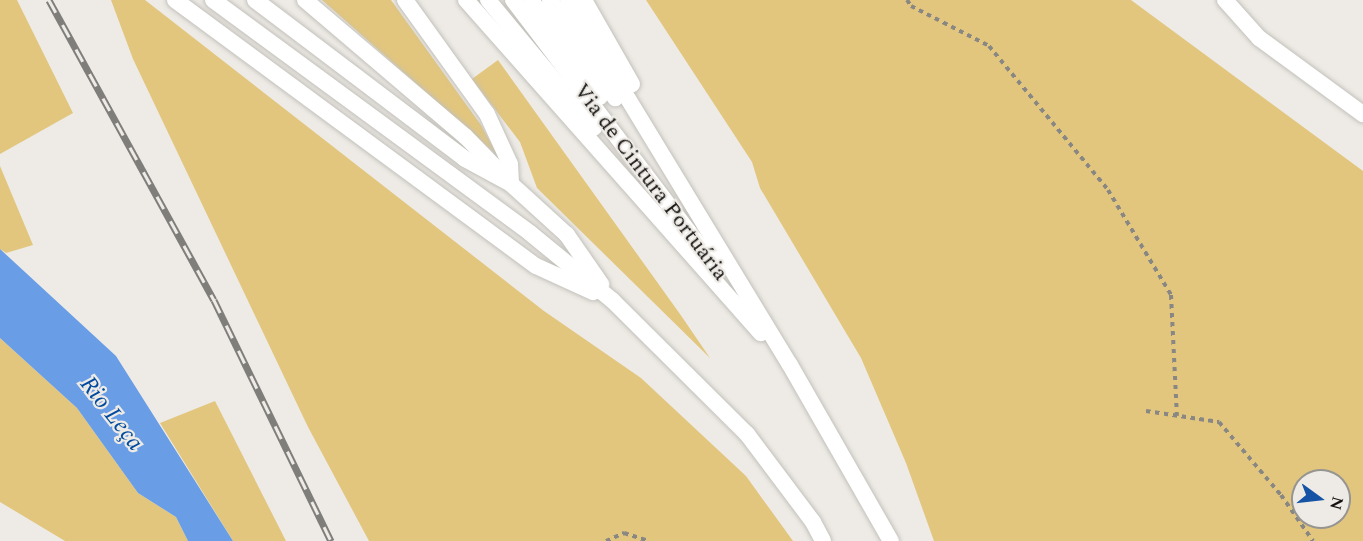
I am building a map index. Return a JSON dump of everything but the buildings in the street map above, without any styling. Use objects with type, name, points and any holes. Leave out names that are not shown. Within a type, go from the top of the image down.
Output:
[{"type":"lane","points":[[176,0],[536,266],[613,302]]},
{"type":"lane","points":[[213,0],[530,233],[613,302],[747,434],[813,522],[823,541]]},
{"type":"lane","points":[[255,0],[465,159],[511,184]]},
{"type":"lane","points":[[305,0],[465,136],[511,184],[567,235],[613,302]]},
{"type":"lane","points":[[405,0],[488,114],[510,164],[511,184]]},
{"type":"lane","points":[[466,0],[790,365]]},
{"type":"lane","points":[[488,0],[790,365]]},
{"type":"lane","name":"Via de Cintura Portuária","points":[[513,0],[790,365]]},
{"type":"lane","points":[[531,0],[790,365]]},
{"type":"lane","points":[[550,0],[790,365]]},
{"type":"lane","points":[[568,0],[790,365]]},
{"type":"lane","points":[[584,0],[891,541]]},
{"type":"lane","points":[[1225,0],[1259,38],[1363,114]]},
{"type":"path","points":[[907,0],[989,46],[1108,190],[1171,295],[1177,416]]},
{"type":"path","points":[[1146,411],[1219,422],[1281,495],[1313,541]]},
{"type":"path","points":[[606,541],[624,532],[648,541]]},
{"type":"shaded area","points":[[0,0],[17,0],[73,113],[0,154]]},
{"type":"shaded area","points":[[111,0],[145,0],[544,311],[641,378],[746,476],[793,541],[369,541],[308,427],[133,59]]},
{"type":"shaded area","points":[[322,0],[391,0],[481,125],[498,156]]},
{"type":"shaded area","points":[[646,0],[1131,0],[1363,171],[1363,541],[934,541],[906,463],[861,358],[760,188],[752,162]]},
{"type":"shaded area","points":[[498,60],[710,358],[537,188],[520,142],[472,79]]},
{"type":"shaded area","points":[[0,166],[33,245],[6,253],[0,249]]},
{"type":"shaded area","points":[[0,338],[77,408],[138,493],[176,517],[188,541],[65,541],[0,502]]},
{"type":"shaded area","points":[[215,401],[286,541],[233,541],[160,423]]},
{"type":"water","name":"Rio Leça","points":[[0,249],[116,356],[233,541],[188,541],[176,517],[138,493],[77,408],[0,338]]},
{"type":"railway","points":[[49,0],[214,300],[331,541]]}]
